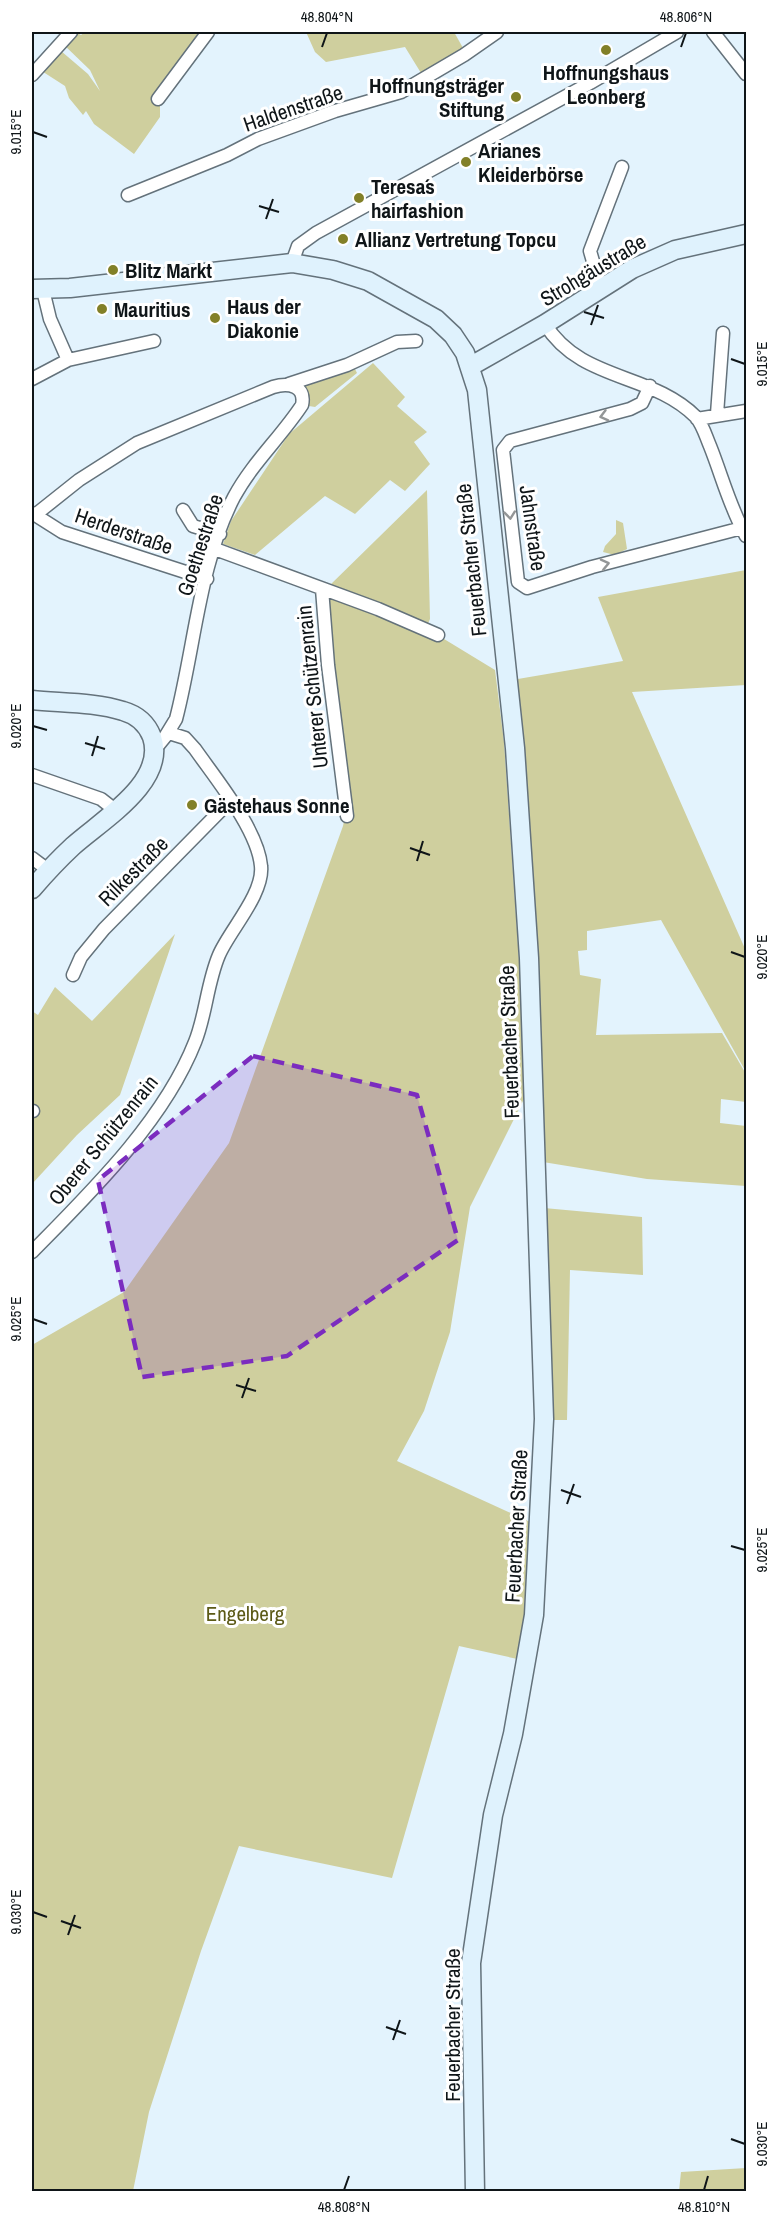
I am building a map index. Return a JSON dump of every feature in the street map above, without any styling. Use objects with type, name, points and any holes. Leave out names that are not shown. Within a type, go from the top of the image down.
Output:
[{"type":"main road","name":"Strohgäustraße","points":[[471,366],[545,324],[632,269],[675,250],[747,234]]},
{"type":"main road","name":"Feuerbacher Straße","points":[[37,289],[292,263],[333,270],[368,281],[403,298],[436,319],[453,335],[471,366],[477,390],[515,748],[529,958],[544,1419],[534,1615],[513,1734],[493,1815],[471,1963],[475,2192]]},
{"type":"main road","points":[[32,700],[124,711],[140,719],[149,728],[156,748],[156,757],[150,772],[138,789],[48,870],[32,889]]},
{"type":"street","points":[[32,75],[71,32]]},
{"type":"street","points":[[158,99],[208,32]]},
{"type":"street","name":"Haldenstraße","points":[[128,195],[227,155],[258,139],[335,111],[401,92],[496,32]]},
{"type":"street","points":[[292,263],[298,246],[316,233],[590,83],[676,32]]},
{"type":"street","points":[[713,32],[747,74]]},
{"type":"street","points":[[601,289],[590,251],[622,167]]},
{"type":"street","points":[[37,289],[68,360]]},
{"type":"street","points":[[545,324],[552,336],[586,364],[650,386],[697,419],[747,411]]},
{"type":"street","points":[[717,414],[723,333]]},
{"type":"street","points":[[32,379],[68,360],[154,341]]},
{"type":"street","points":[[33,514],[79,480],[137,443],[284,384],[347,365],[397,342],[416,341]]},
{"type":"street","name":"Goethestraße","points":[[156,748],[168,733],[180,703],[207,579],[220,534],[234,499],[252,468],[302,405],[304,397],[300,389],[284,384]]},
{"type":"street","name":"Jahnstraße","points":[[650,386],[642,403],[630,409],[510,441],[503,450],[518,582],[527,588],[592,567],[744,532],[697,419]]},
{"type":"street","points":[[183,510],[194,526],[220,534]]},
{"type":"street","name":"Herderstraße","points":[[33,514],[62,532],[207,579]]},
{"type":"street","name":"Unterer Schützenrain","points":[[215,549],[438,635]]},
{"type":"street","name":"Unterer Schützenrain","points":[[322,589],[328,665],[347,816]]},
{"type":"street","name":"Oberer Schützenrain","points":[[32,1252],[146,1125],[177,1079],[195,1041],[219,954],[249,907],[262,870],[259,850],[230,801],[185,738],[168,733]]},
{"type":"street","points":[[32,775],[100,799],[115,810]]},
{"type":"street","name":"Rilkestraße","points":[[73,975],[81,957],[104,929],[230,801]]},
{"type":"street","points":[[32,858],[48,870]]},
{"type":"highlighted area","points":[[253,1056],[417,1095],[458,1240],[287,1356],[142,1377],[98,1180]]},
{"type":"green space","points":[[75,32],[81,35],[85,32],[201,32],[160,96],[160,117],[134,154],[94,124],[86,111],[83,115],[69,98],[65,86],[37,68],[61,51],[88,74],[100,91],[90,70],[63,44]]},
{"type":"green space","points":[[306,32],[454,32],[463,48],[421,73],[405,47],[326,62],[315,52]]},
{"type":"green space","points":[[373,363],[405,397],[397,406],[427,432],[414,442],[430,464],[405,491],[390,480],[355,514],[325,496],[255,555],[223,544],[231,521],[289,434]]},
{"type":"green space","points":[[353,365],[357,373],[315,407],[309,406],[307,393],[301,386]]},
{"type":"green space","name":"Engelberg","points":[[427,490],[430,619],[426,628],[495,670],[504,742],[528,1091],[470,1207],[450,1332],[424,1411],[397,1461],[539,1526],[522,1660],[459,1646],[392,1878],[239,1846],[201,1951],[149,2112],[133,2191],[32,2191],[32,1345],[124,1292],[229,1143],[343,826],[346,811],[327,588]]},
{"type":"green space","points":[[616,520],[623,523],[627,549],[615,555],[603,552],[605,546],[616,534]]},
{"type":"green space","points":[[746,570],[746,685],[632,692],[746,951],[746,1072],[661,920],[587,931],[587,950],[578,951],[580,975],[601,979],[596,1035],[722,1033],[746,1074],[746,1102],[721,1099],[720,1123],[746,1126],[746,1186],[647,1179],[543,1162],[512,680],[623,661],[598,597]]},
{"type":"green space","points":[[175,934],[120,1095],[77,1135],[32,1184],[32,1011],[38,1015],[55,987],[92,1021]]},
{"type":"green space","points":[[544,1208],[642,1217],[643,1275],[570,1270],[567,1420],[550,1420]]},
{"type":"green space","points":[[746,2168],[746,2191],[679,2191],[681,2172]]},
{"type":"place","name":"Hoffnungshaus Leonberg","points":[[606,50]]},
{"type":"place","name":"Hoffnungsträger Stiftung","points":[[516,97]]},
{"type":"place","name":"Arianes Kleiderbörse","points":[[466,162]]},
{"type":"place","name":"Teresa´s hairfashion","points":[[359,198]]},
{"type":"place","name":"Allianz Vertretung Topcu","points":[[343,239]]},
{"type":"place","name":"Blitz Markt","points":[[113,270]]},
{"type":"place","name":"Mauritius","points":[[102,309]]},
{"type":"place","name":"Haus der Diakonie","points":[[215,318]]},
{"type":"place","name":"Gästehaus Sonne","points":[[192,805]]}]
